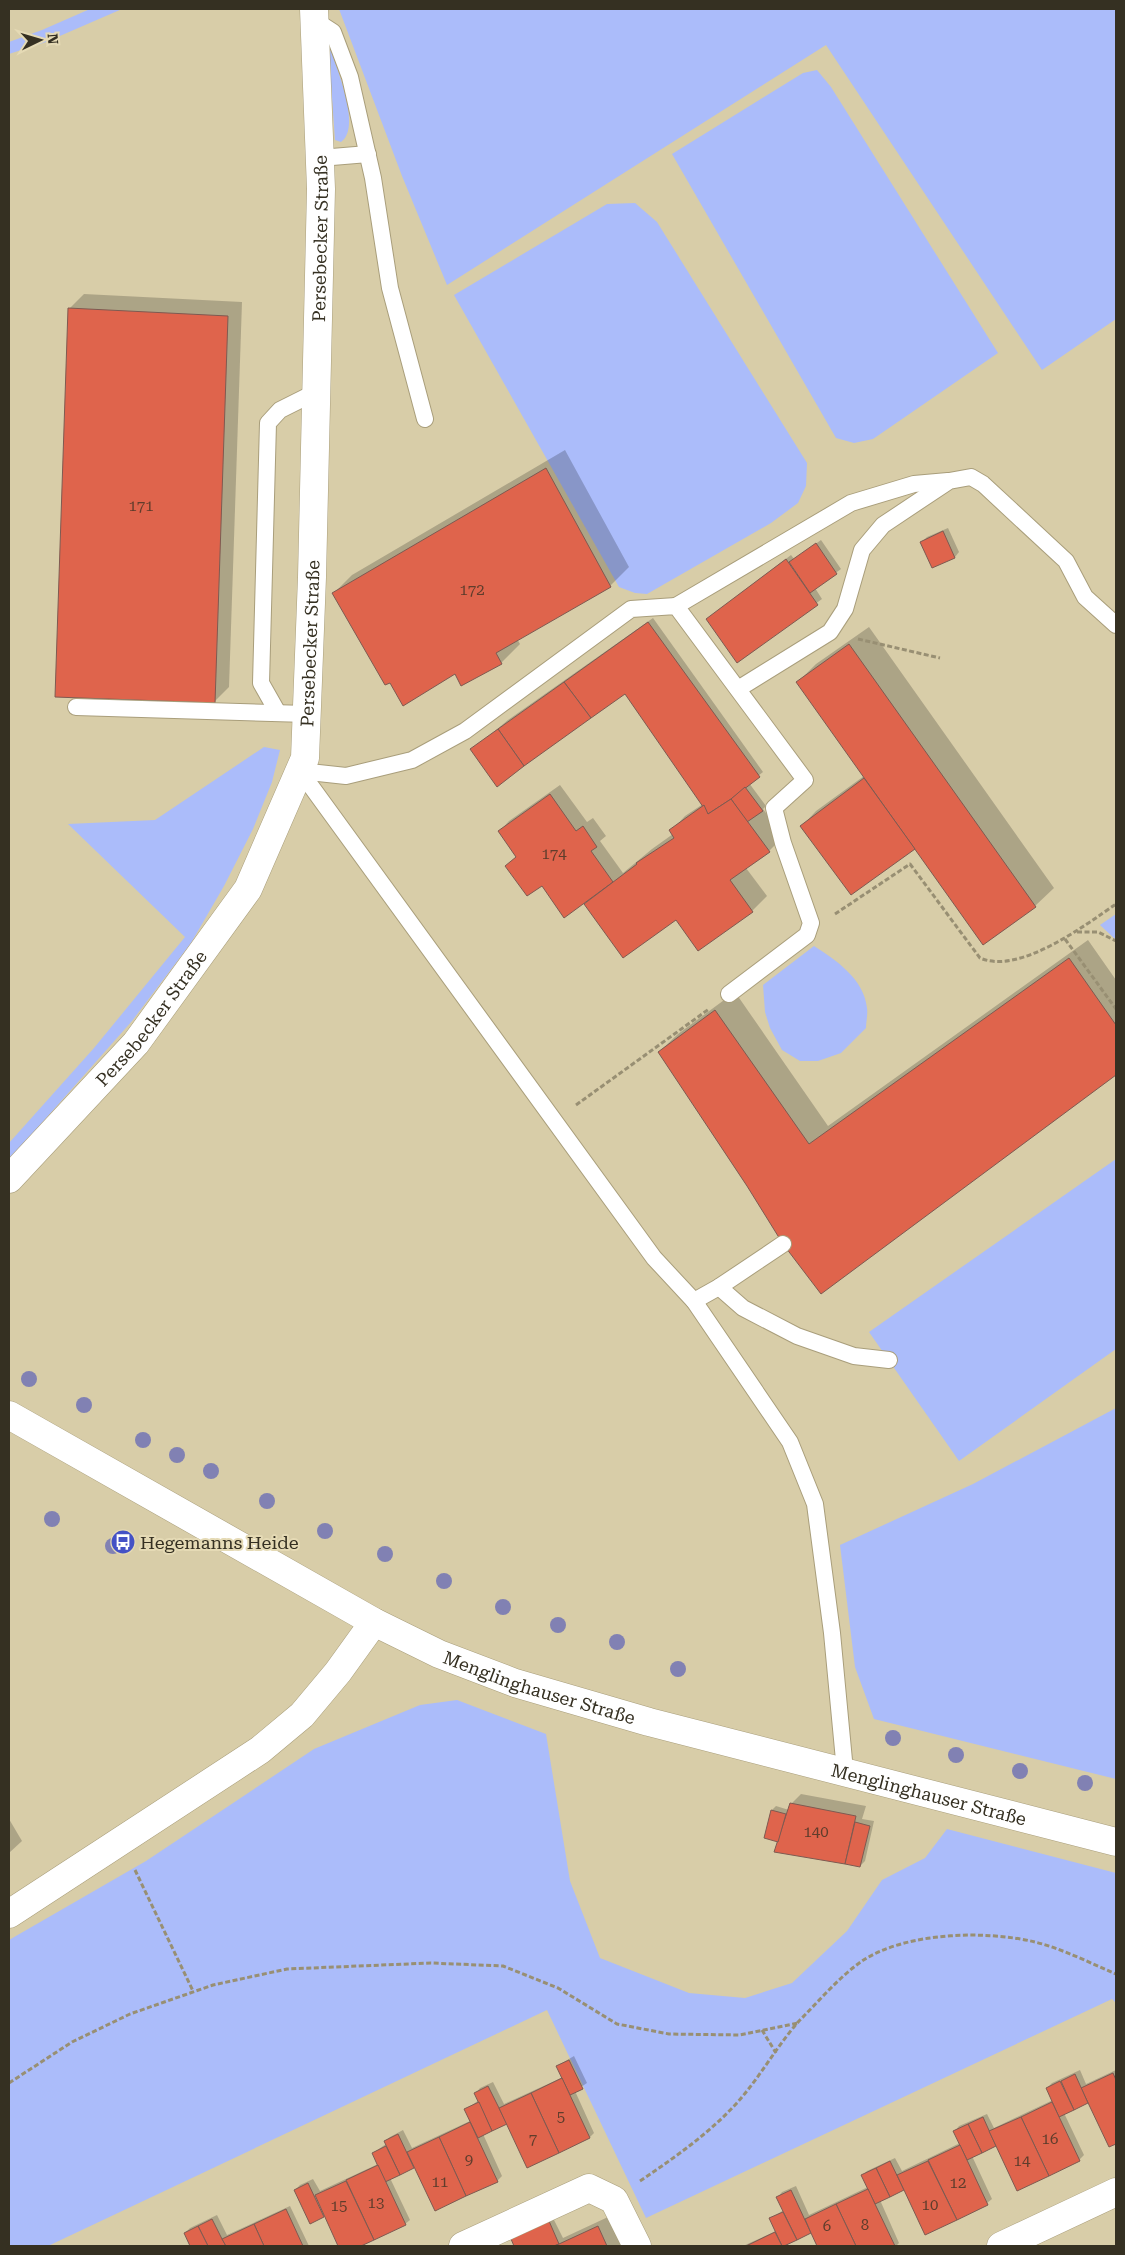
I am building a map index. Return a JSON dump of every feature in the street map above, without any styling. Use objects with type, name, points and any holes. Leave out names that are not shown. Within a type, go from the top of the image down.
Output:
[{"type":"street","name":"Persebecker Straße","points":[[9,1179],[136,1044],[248,889],[306,758],[321,189],[313,14]]},
{"type":"street","name":"Menglinghauser Straße","points":[[9,1415],[374,1622],[439,1654],[515,1683],[650,1722],[1116,1842]]},
{"type":"street","points":[[9,1914],[260,1750],[302,1715],[338,1672],[374,1622]]},
{"type":"street","points":[[463,2246],[589,2188],[614,2200],[637,2246]]},
{"type":"street","points":[[1001,2246],[1116,2192]]},
{"type":"lane","points":[[313,14],[333,32],[350,77],[368,154],[390,288],[425,419]]},
{"type":"lane","points":[[320,158],[368,154]]},
{"type":"lane","points":[[278,713],[261,683],[268,423],[280,410],[316,392]]},
{"type":"lane","points":[[300,771],[346,776],[412,760],[465,731],[632,609],[676,606],[851,503],[914,484],[971,477],[983,484],[1066,560],[1085,597],[1116,625]]},
{"type":"lane","points":[[738,689],[830,632],[845,608],[862,550],[883,526],[949,481]]},
{"type":"lane","points":[[676,606],[805,780],[774,808],[783,843],[811,923],[807,935],[729,994]]},
{"type":"lane","points":[[76,707],[307,714]]},
{"type":"lane","points":[[300,771],[654,1258],[694,1301],[790,1442],[816,1504],[832,1633],[845,1771]]},
{"type":"lane","points":[[694,1301],[719,1287],[782,1244]]},
{"type":"lane","points":[[719,1287],[743,1308],[797,1336],[854,1356],[889,1360]]},
{"type":"path","points":[[830,632],[940,658]]},
{"type":"path","points":[[811,923],[837,914],[910,864],[980,958],[987,961],[1024,958],[1065,939],[1116,904]]},
{"type":"path","points":[[1075,932],[1098,932],[1116,941]]},
{"type":"path","points":[[1065,939],[1116,1009]]},
{"type":"path","points":[[553,1121],[729,994]]},
{"type":"path","points":[[121,1841],[193,1992]]},
{"type":"path","points":[[614,2200],[689,2148],[734,2106],[798,2023],[839,1980],[862,1962],[886,1948],[922,1940],[984,1936],[1009,1937],[1036,1942],[1057,1949],[1116,1974]]},
{"type":"path","points":[[9,2083],[72,2042],[130,2014],[213,1984],[287,1969],[431,1963],[503,1966],[558,1988],[617,2024],[669,2034],[740,2035],[798,2023]]},
{"type":"path","points":[[762,2030],[776,2053]]},
{"type":"shaded area","points":[[90,9],[122,9],[46,42],[9,54],[9,42]]},
{"type":"shaded area","points":[[339,9],[1116,9],[1116,319],[1042,370],[826,45],[447,285],[402,176]]},
{"type":"shaded area","points":[[331,50],[349,112],[347,135],[341,142],[335,140],[329,54]]},
{"type":"shaded area","points":[[817,70],[831,87],[998,353],[873,439],[854,443],[836,438],[672,154],[803,73]]},
{"type":"shaded area","points":[[635,203],[657,222],[807,463],[806,486],[798,503],[771,523],[647,594],[635,593],[619,587],[454,295],[607,204]]},
{"type":"shaded area","points":[[264,747],[280,750],[272,782],[253,829],[224,886],[191,943],[132,1021],[9,1160],[9,1143],[94,1048],[185,937],[68,824],[155,820]]},
{"type":"shaded area","points":[[1116,914],[1116,940],[1100,925]]},
{"type":"shaded area","points":[[814,946],[848,971],[861,988],[867,1008],[866,1028],[841,1053],[818,1061],[800,1061],[782,1050],[770,1028],[765,1012],[763,985]]},
{"type":"shaded area","points":[[1116,1159],[1116,1349],[959,1461],[869,1332]]},
{"type":"shaded area","points":[[1116,1408],[1116,1779],[874,1719],[855,1667],[840,1545],[973,1484]]},
{"type":"shaded area","points":[[457,1700],[546,1734],[570,1881],[600,1958],[689,1993],[745,1998],[792,1983],[847,1931],[882,1880],[925,1858],[947,1829],[1116,1873],[1116,2003],[1112,1999],[646,2218],[547,2010],[48,2246],[9,2246],[9,1940],[146,1861],[314,1749],[420,1705]]},
{"type":"building","points":[[68,308],[228,316],[215,703],[55,697]]},
{"type":"building","points":[[546,468],[611,587],[496,653],[502,664],[461,686],[455,674],[403,706],[390,683],[385,685],[332,593]]},
{"type":"building","points":[[943,531],[955,558],[932,568],[920,542]]},
{"type":"building","points":[[816,543],[837,574],[810,593],[789,562]]},
{"type":"building","points":[[786,559],[818,605],[737,663],[706,619]]},
{"type":"building","points":[[648,622],[760,777],[708,814],[625,694],[591,718],[564,682]]},
{"type":"building","points":[[849,644],[1036,907],[983,945],[796,682]]},
{"type":"building","points":[[564,682],[591,718],[524,766],[498,729]]},
{"type":"building","points":[[498,729],[524,766],[497,787],[470,749]]},
{"type":"building","points":[[864,778],[915,849],[851,895],[800,826]]},
{"type":"building","points":[[745,787],[763,811],[747,822],[731,799]]},
{"type":"building","points":[[550,794],[576,831],[583,826],[597,847],[591,851],[613,882],[564,918],[542,886],[527,896],[505,866],[516,857],[498,831]]},
{"type":"building","points":[[731,799],[770,852],[730,880],[753,912],[698,951],[676,920],[623,958],[584,904],[636,863],[674,838],[669,830],[704,805],[708,814]]},
{"type":"building","points":[[1069,958],[1116,1025],[1116,1075],[821,1294],[783,1244],[658,1052],[715,1010],[809,1144]]},
{"type":"building","points":[[790,1803],[856,1816],[845,1864],[774,1852]]},
{"type":"building","points":[[771,1810],[786,1814],[778,1842],[764,1838]]},
{"type":"building","points":[[855,1822],[870,1826],[860,1867],[845,1864]]},
{"type":"building","points":[[569,2060],[583,2089],[570,2095],[556,2066]]},
{"type":"building","points":[[1113,2073],[1116,2080],[1116,2144],[1109,2147],[1081,2088]]},
{"type":"building","points":[[1075,2074],[1088,2103],[1074,2110],[1061,2081]]},
{"type":"building","points":[[562,2078],[590,2138],[559,2153],[531,2093]]},
{"type":"building","points":[[1060,2081],[1074,2110],[1059,2117],[1046,2088]]},
{"type":"building","points":[[488,2086],[507,2124],[492,2131],[474,2093]]},
{"type":"building","points":[[531,2093],[559,2153],[527,2168],[499,2108]]},
{"type":"building","points":[[479,2102],[492,2131],[478,2138],[464,2109]]},
{"type":"building","points":[[1052,2102],[1080,2161],[1049,2176],[1021,2117]]},
{"type":"building","points":[[983,2117],[996,2146],[982,2153],[968,2124]]},
{"type":"building","points":[[1021,2117],[1049,2176],[1017,2191],[989,2131]]},
{"type":"building","points":[[470,2122],[498,2182],[466,2196],[439,2137]]},
{"type":"building","points":[[968,2124],[982,2153],[967,2160],[953,2131]]},
{"type":"building","points":[[398,2134],[414,2168],[400,2175],[384,2141]]},
{"type":"building","points":[[439,2137],[466,2196],[435,2211],[407,2152]]},
{"type":"building","points":[[960,2145],[988,2205],[957,2220],[928,2160]]},
{"type":"building","points":[[386,2146],[400,2175],[385,2182],[372,2153]]},
{"type":"building","points":[[890,2161],[904,2190],[890,2197],[876,2168]]},
{"type":"building","points":[[928,2161],[957,2220],[925,2235],[897,2175]]},
{"type":"building","points":[[378,2165],[406,2225],[374,2240],[346,2180]]},
{"type":"building","points":[[876,2168],[890,2197],[875,2204],[861,2175]]},
{"type":"building","points":[[346,2181],[374,2240],[361,2246],[338,2246],[315,2195]]},
{"type":"building","points":[[308,2183],[324,2217],[310,2224],[294,2190]]},
{"type":"building","points":[[868,2189],[895,2246],[856,2246],[836,2204]]},
{"type":"building","points":[[791,2190],[811,2233],[797,2240],[776,2197]]},
{"type":"building","points":[[836,2204],[856,2246],[817,2246],[805,2219]]},
{"type":"building","points":[[286,2209],[303,2246],[264,2246],[254,2224]]},
{"type":"building","points":[[783,2212],[797,2240],[782,2246],[769,2218]]},
{"type":"building","points":[[212,2219],[226,2246],[208,2246],[198,2226]]},
{"type":"building","points":[[549,2221],[559,2244],[554,2246],[514,2246],[511,2239]]},
{"type":"building","points":[[254,2224],[264,2246],[226,2246],[222,2239]]},
{"type":"building","points":[[198,2226],[208,2246],[190,2246],[184,2233]]},
{"type":"building","points":[[598,2226],[607,2246],[554,2246],[559,2244]]},
{"type":"building","points":[[775,2232],[782,2246],[746,2246]]},
{"type":"place","name":"Hegemanns Heide","points":[[123,1542]]}]
